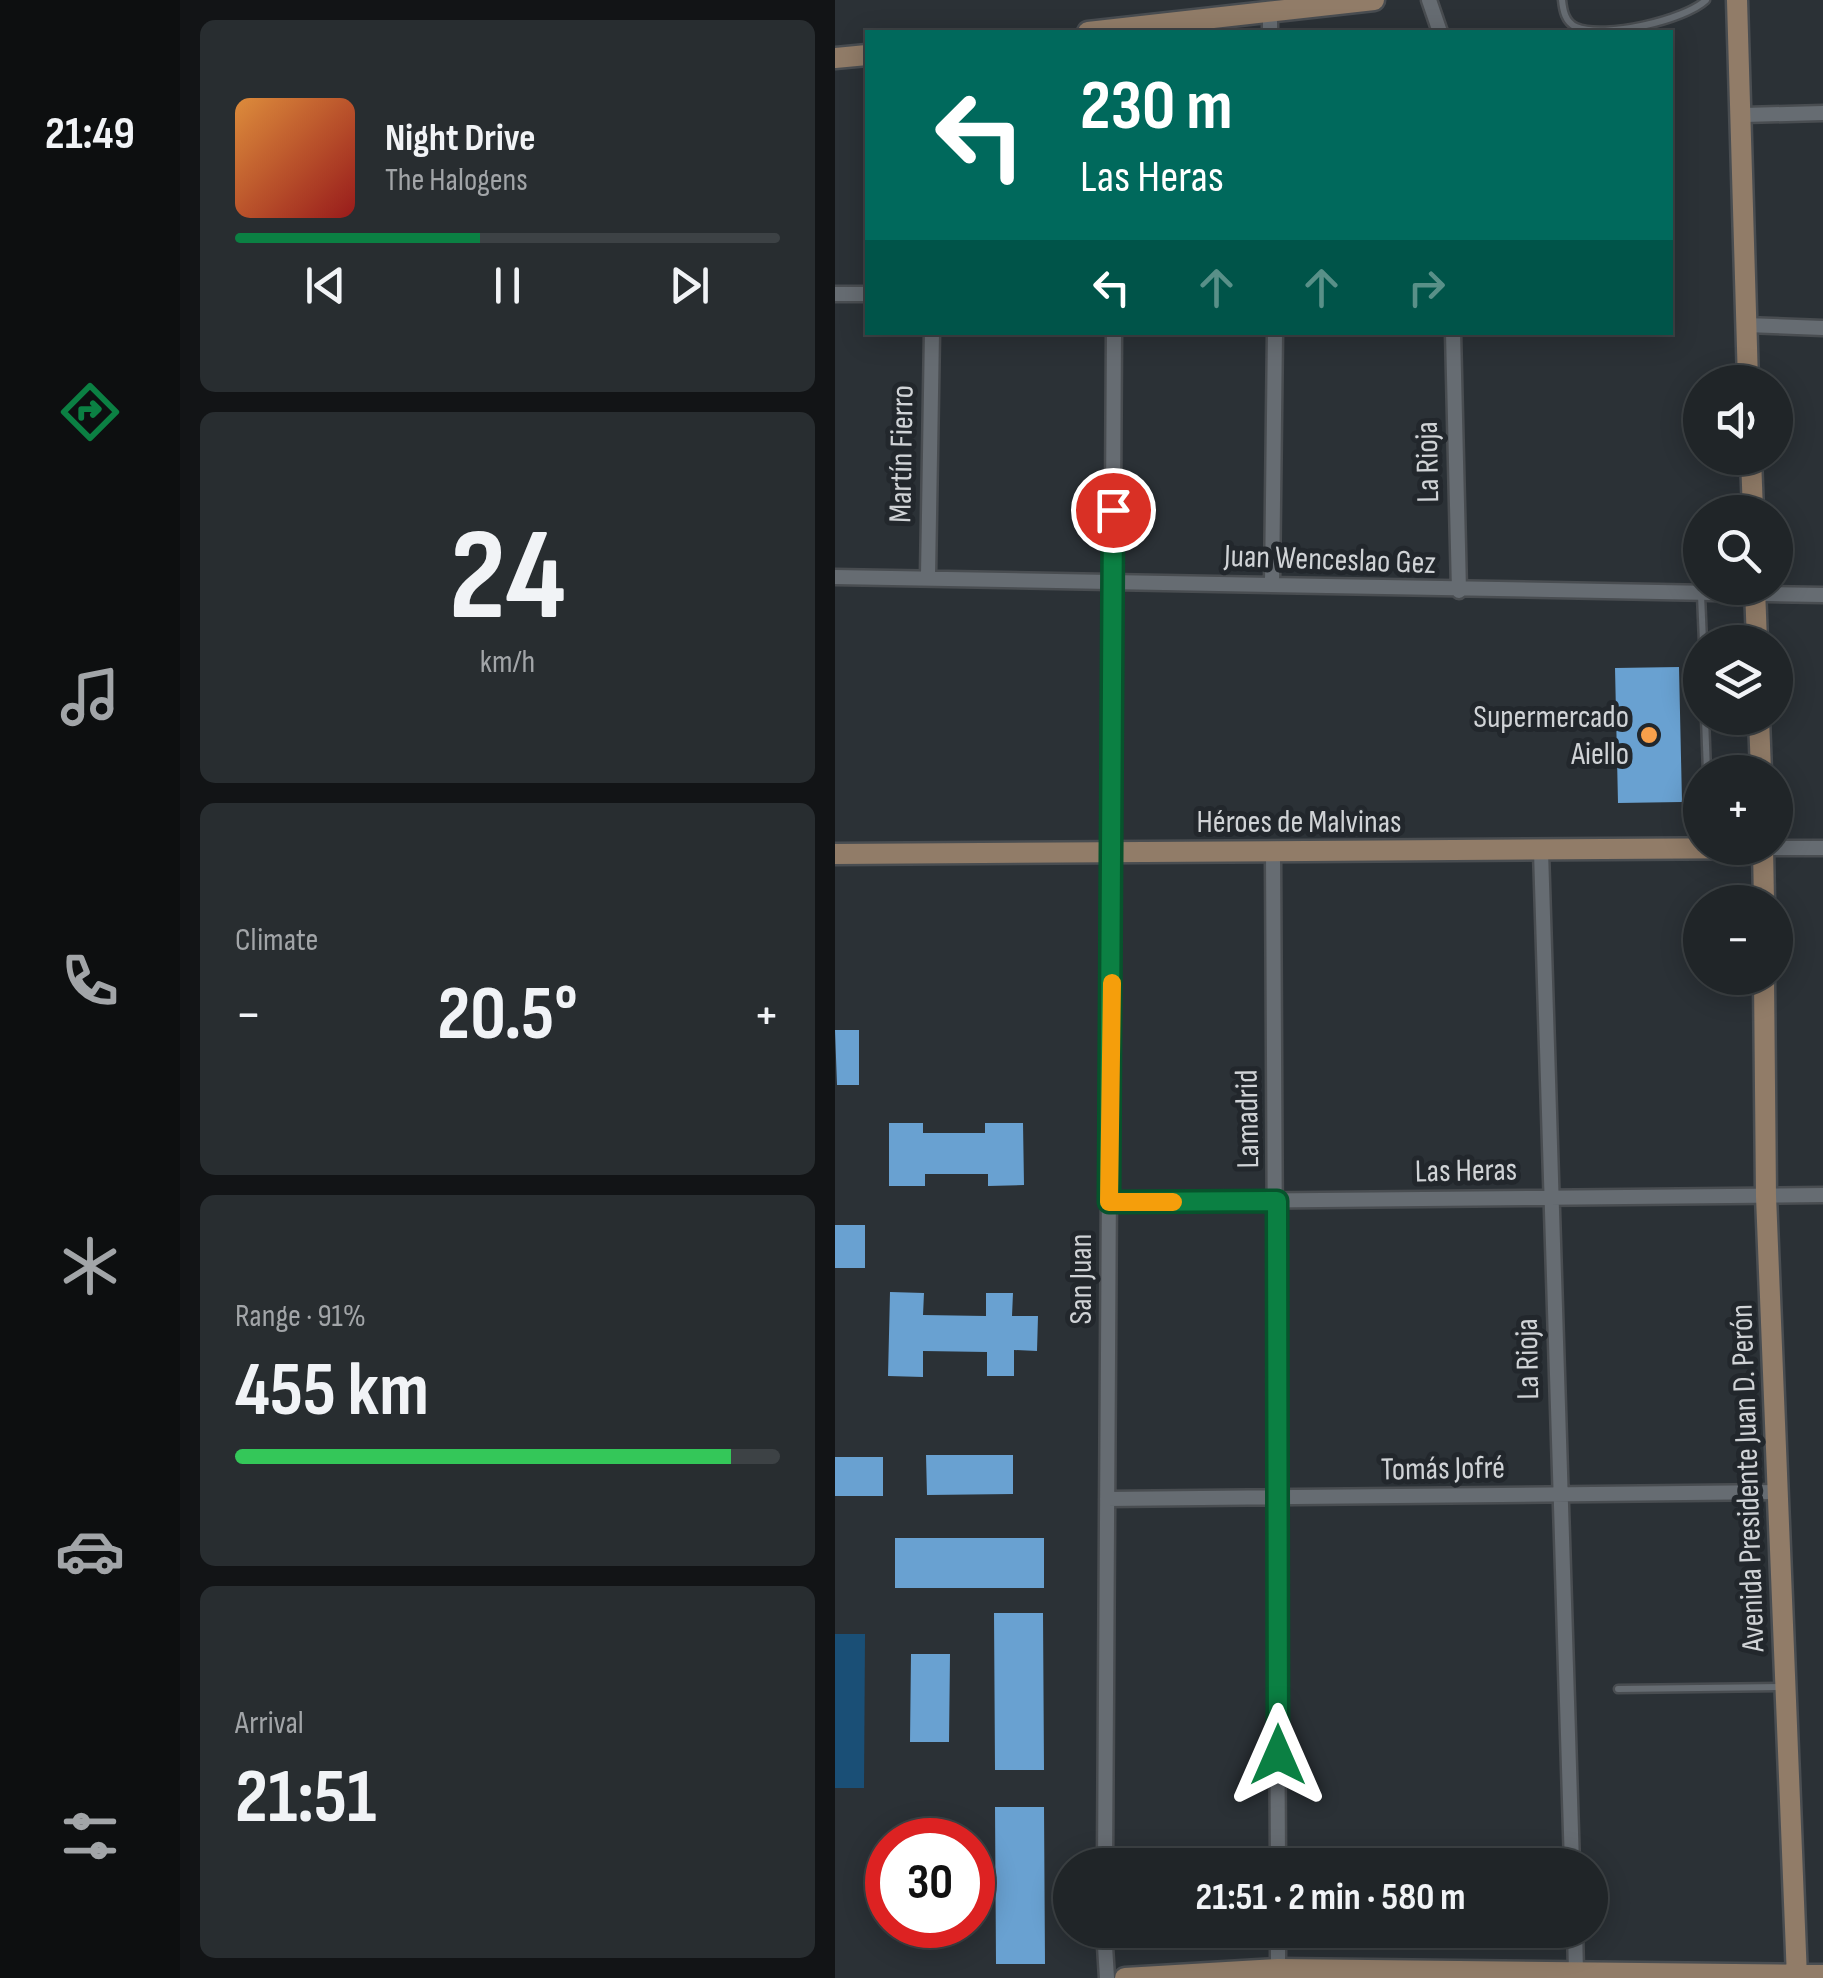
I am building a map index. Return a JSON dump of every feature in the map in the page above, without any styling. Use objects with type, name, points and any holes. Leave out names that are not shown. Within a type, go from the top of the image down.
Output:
[{"type":"main road","points":[[1133,30],[1270,22],[1374,0]]},
{"type":"main road","points":[[1737,0],[1748,365]]},
{"type":"main road","points":[[835,58],[865,55]]},
{"type":"main road","name":"Héroes de Malvinas","points":[[835,854],[1683,849]]},
{"type":"main road","name":"Avenida Presidente Juan D. Perón","points":[[1764,995],[1767,1196],[1797,1977]]},
{"type":"main road","points":[[1125,1978],[1278,1969],[1823,1976]]},
{"type":"street","points":[[1429,0],[1439,30]]},
{"type":"street","points":[[1743,114],[1823,113]]},
{"type":"street","points":[[835,294],[865,294]]},
{"type":"street","points":[[1747,325],[1823,328]]},
{"type":"street","name":"Martín Fierro","points":[[927,576],[932,335]]},
{"type":"street","name":"San Juan","points":[[1105,1848],[1114,335]]},
{"type":"street","points":[[1272,585],[1275,335]]},
{"type":"street","name":"La Rioja","points":[[1453,335],[1459,591]]},
{"type":"street","name":"Juan Wenceslao Gez","points":[[835,577],[1683,595]]},
{"type":"street","name":"Juan Wenceslao Gez","points":[[1793,594],[1823,596]]},
{"type":"street","points":[[1793,848],[1823,848]]},
{"type":"street","name":"La Rioja","points":[[1541,851],[1571,1848]]},
{"type":"street","name":"Lamadrid","points":[[1273,853],[1278,1848]]},
{"type":"street","name":"Las Heras","points":[[1109,1202],[1823,1195]]},
{"type":"street","name":"Tomás Jofré","points":[[1107,1500],[1779,1492]]},
{"type":"street","points":[[1105,1948],[1107,1978]]},
{"type":"street","points":[[1278,1948],[1278,1969]]},
{"type":"street","points":[[1576,1948],[1577,1972]]},
{"type":"lane","points":[[1562,0],[1568,21],[1576,27],[1612,30],[1694,12],[1706,0]]},
{"type":"lane","points":[[1617,1690],[1786,1687]]},
{"type":"shaded area","points":[[835,1634],[865,1634],[864,1788],[835,1788]]},
{"type":"building","name":"Supermercado Aiello","points":[[1679,667],[1682,802],[1618,803],[1615,668]]},
{"type":"building","points":[[835,1030],[859,1030],[859,1085],[837,1085]]},
{"type":"building","points":[[889,1123],[923,1123],[923,1133],[985,1133],[985,1123],[1023,1123],[1024,1185],[988,1186],[988,1174],[925,1174],[925,1186],[889,1186]]},
{"type":"building","points":[[835,1225],[865,1225],[865,1268],[835,1268]]},
{"type":"building","points":[[890,1292],[924,1293],[923,1315],[986,1316],[986,1293],[1013,1293],[1012,1316],[1038,1316],[1037,1351],[1014,1350],[1014,1376],[987,1376],[987,1352],[923,1351],[923,1377],[888,1376]]},
{"type":"building","points":[[926,1455],[1013,1455],[1013,1494],[927,1495]]},
{"type":"building","points":[[835,1457],[883,1457],[883,1496],[835,1496]]},
{"type":"building","points":[[895,1538],[1044,1538],[1044,1588],[895,1588]]},
{"type":"building","points":[[994,1613],[1043,1613],[1044,1770],[995,1770]]},
{"type":"building","points":[[911,1654],[950,1654],[949,1742],[910,1742]]},
{"type":"building","points":[[995,1807],[1044,1807],[1045,1964],[996,1964]]},
{"type":"slow traffic","points":[[1112,983],[1109,1202],[1173,1202]]},
{"type":"place","name":"Supermercado Aiello","points":[[1649,735]]},
{"type":"route","points":[[1113,510],[1109,1202],[1277,1201],[1278,1755]]}]
